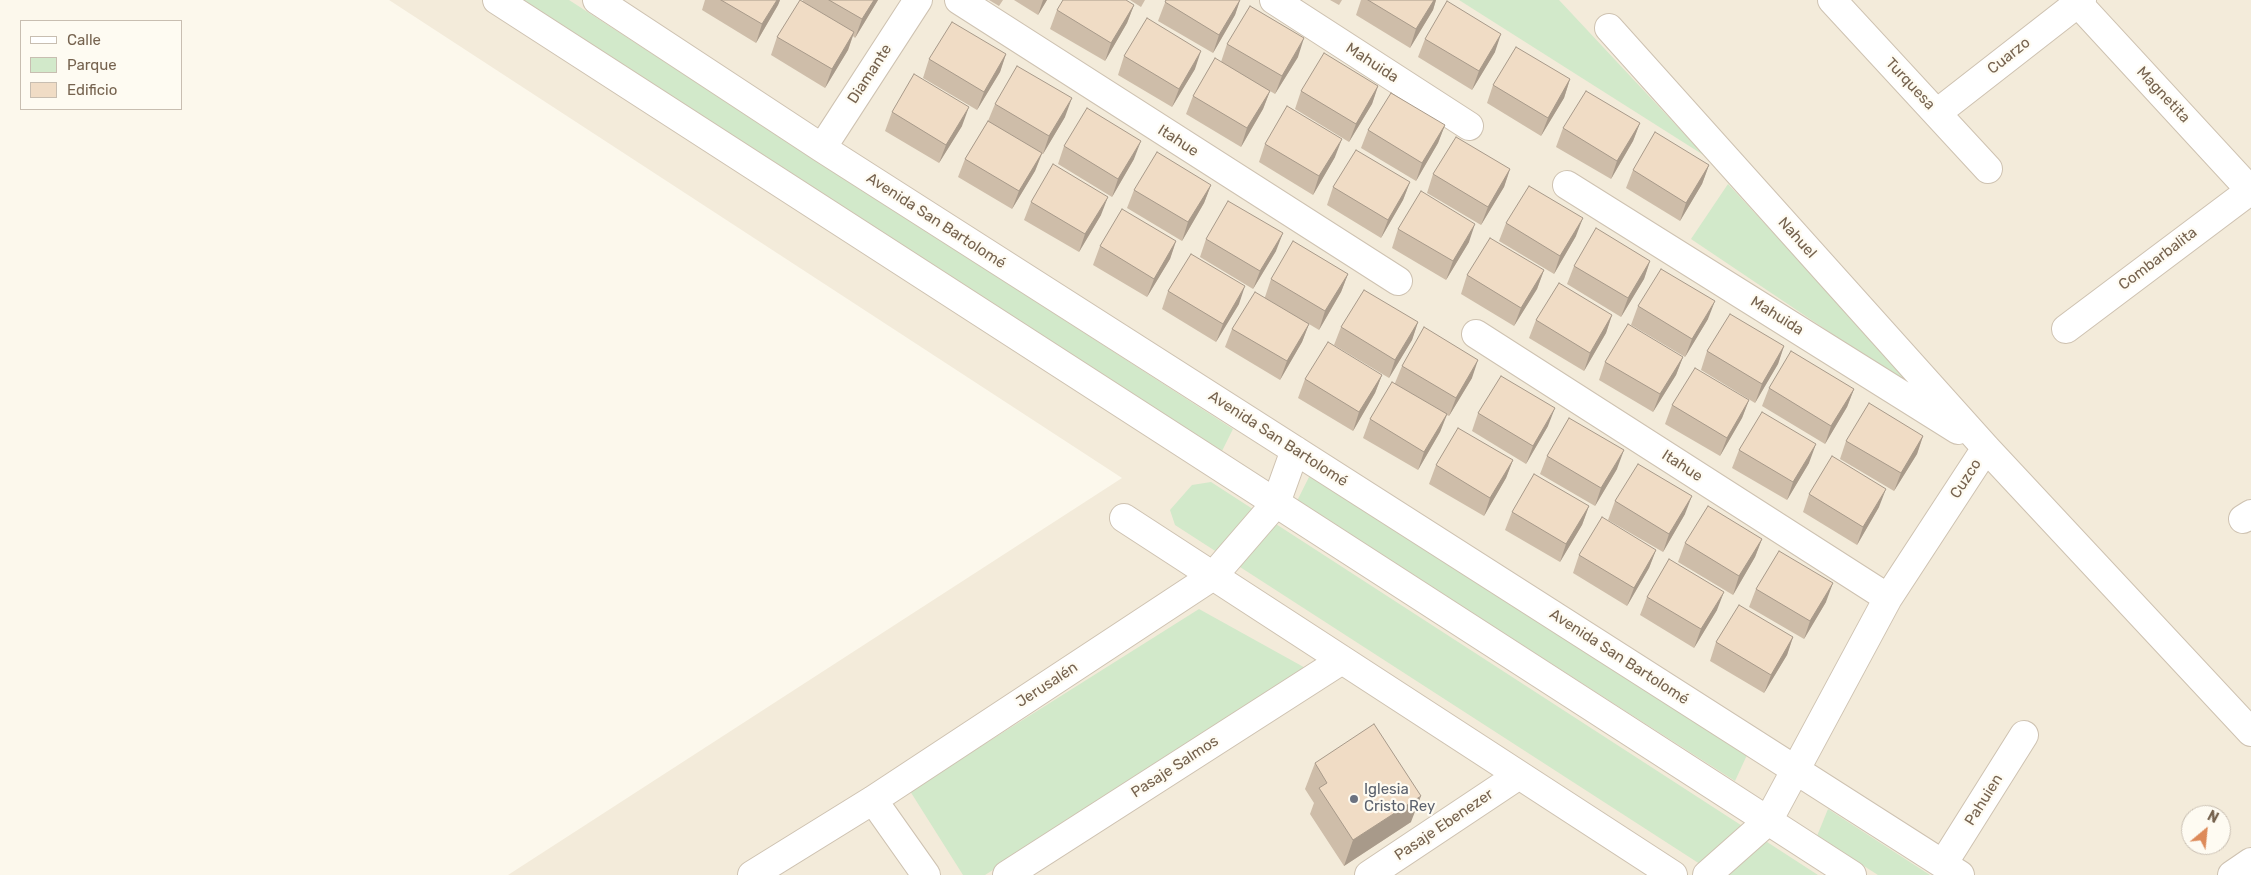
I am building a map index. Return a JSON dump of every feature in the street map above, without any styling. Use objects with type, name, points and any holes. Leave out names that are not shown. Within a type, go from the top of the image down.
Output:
[{"type":"street","points":[[497,0],[1852,875]]},
{"type":"street","name":"Avenida San Bartolomé","points":[[597,0],[822,148],[1951,870]]},
{"type":"street","name":"Diamante","points":[[822,148],[918,0]]},
{"type":"street","name":"Itahue","points":[[959,0],[1398,281]]},
{"type":"street","name":"Mahuida","points":[[1274,0],[1470,126]]},
{"type":"street","name":"Turquesa","points":[[1832,0],[1988,169]]},
{"type":"street","name":"Cuarzo","points":[[1937,113],[2078,1]]},
{"type":"street","name":"Magnetita","points":[[2078,1],[2251,190]]},
{"type":"street","name":"Nahuel","points":[[1608,28],[1986,448]]},
{"type":"street","name":"Mahuida","points":[[1567,185],[1986,448]]},
{"type":"street","name":"Combarbalita","points":[[2066,329],[2251,190]]},
{"type":"street","name":"Itahue","points":[[1476,334],[1888,598]]},
{"type":"street","name":"Cuzco","points":[[1768,821],[1888,598],[1986,448],[2251,732]]},
{"type":"street","name":"Jerusalén","points":[[752,875],[873,800],[1213,576],[1276,503],[1295,450]]},
{"type":"street","points":[[1124,518],[1674,875]]},
{"type":"street","name":"Pasaje Salmos","points":[[1007,875],[1342,660]]},
{"type":"street","name":"Pahuien","points":[[1951,870],[2024,736]]},
{"type":"street","name":"Pasaje Ebenezer","points":[[1369,875],[1519,775]]},
{"type":"street","points":[[873,800],[926,875]]},
{"type":"street","points":[[1707,875],[1768,821]]},
{"type":"street","points":[[2232,875],[2251,862]]},
{"type":"shaded area","points":[[389,0],[2251,0],[2251,875],[508,875],[1122,478]]},
{"type":"green space","points":[[512,0],[569,0],[1233,429],[1220,455]]},
{"type":"green space","points":[[1459,0],[1559,0],[1705,156]]},
{"type":"green space","points":[[1728,184],[1923,395],[1691,239]]},
{"type":"green space","points":[[1310,475],[1747,755],[1735,781],[1297,501]]},
{"type":"green space","points":[[1211,482],[1818,875],[1717,875],[1175,525],[1170,510],[1192,485]]},
{"type":"green space","points":[[1199,609],[1309,670],[985,875],[963,875],[910,791]]},
{"type":"green space","points":[[1828,809],[1930,875],[1878,875],[1817,836]]},
{"type":"building","points":[[721,0],[777,0],[762,24]]},
{"type":"building","points":[[800,0],[854,32],[832,69],[777,37]]},
{"type":"building","points":[[829,0],[874,0],[862,19]]},
{"type":"building","points":[[1063,0],[1126,0],[1134,5],[1111,43],[1057,10]]},
{"type":"building","points":[[1166,0],[1240,0],[1219,35],[1165,2]]},
{"type":"building","points":[[1368,0],[1434,0],[1416,29]]},
{"type":"building","points":[[1447,1],[1501,34],[1479,71],[1425,39]]},
{"type":"building","points":[[1250,6],[1304,38],[1282,76],[1227,44]]},
{"type":"building","points":[[1147,18],[1201,51],[1179,89],[1124,56]]},
{"type":"building","points":[[952,22],[1006,54],[984,92],[929,59]]},
{"type":"building","points":[[1516,47],[1570,79],[1548,118],[1493,85]]},
{"type":"building","points":[[1324,53],[1378,86],[1356,124],[1301,91]]},
{"type":"building","points":[[1215,58],[1270,91],[1247,128],[1193,96]]},
{"type":"building","points":[[1017,66],[1072,98],[1049,136],[995,104]]},
{"type":"building","points":[[914,74],[969,107],[946,145],[892,112]]},
{"type":"building","points":[[1586,91],[1640,123],[1617,161],[1563,128]]},
{"type":"building","points":[[1391,93],[1445,125],[1422,163],[1368,130]]},
{"type":"building","points":[[1287,106],[1342,139],[1319,176],[1265,144]]},
{"type":"building","points":[[1087,108],[1141,141],[1118,179],[1064,146]]},
{"type":"building","points":[[988,121],[1042,153],[1019,191],[965,159]]},
{"type":"building","points":[[1655,132],[1709,165],[1686,203],[1633,170]]},
{"type":"building","points":[[1456,137],[1510,169],[1488,207],[1433,174]]},
{"type":"building","points":[[1356,150],[1410,182],[1388,220],[1333,187]]},
{"type":"building","points":[[1157,152],[1211,185],[1188,222],[1134,190]]},
{"type":"building","points":[[1053,164],[1108,197],[1085,234],[1031,202]]},
{"type":"building","points":[[1529,186],[1583,218],[1560,256],[1506,223]]},
{"type":"building","points":[[1421,191],[1475,224],[1453,261],[1398,229]]},
{"type":"building","points":[[1228,201],[1283,233],[1260,271],[1206,239]]},
{"type":"building","points":[[1122,209],[1176,241],[1154,279],[1100,246]]},
{"type":"building","points":[[1596,228],[1650,261],[1628,298],[1574,266]]},
{"type":"building","points":[[1490,238],[1544,270],[1521,308],[1467,275]]},
{"type":"building","points":[[1293,241],[1348,274],[1325,311],[1271,279]]},
{"type":"building","points":[[1191,254],[1245,286],[1223,324],[1168,291]]},
{"type":"building","points":[[1661,269],[1715,301],[1692,339],[1638,306]]},
{"type":"building","points":[[1559,283],[1612,315],[1590,353],[1536,320]]},
{"type":"building","points":[[1364,290],[1418,322],[1395,360],[1341,327]]},
{"type":"building","points":[[1255,292],[1309,324],[1287,361],[1232,329]]},
{"type":"building","points":[[1730,314],[1784,346],[1762,384],[1707,351]]},
{"type":"building","points":[[1628,324],[1683,357],[1660,394],[1605,362]]},
{"type":"building","points":[[1424,327],[1478,360],[1456,398],[1402,366]]},
{"type":"building","points":[[1328,342],[1382,375],[1359,412],[1305,379]]},
{"type":"building","points":[[1791,351],[1854,389],[1831,426],[1769,388]]},
{"type":"building","points":[[1695,368],[1749,400],[1727,438],[1672,405]]},
{"type":"building","points":[[1501,376],[1555,408],[1533,446],[1478,413]]},
{"type":"building","points":[[1392,382],[1447,414],[1424,452],[1370,419]]},
{"type":"building","points":[[1869,403],[1923,436],[1901,473],[1846,441]]},
{"type":"building","points":[[1762,412],[1816,444],[1793,482],[1739,450]]},
{"type":"building","points":[[1569,418],[1624,450],[1601,488],[1547,456]]},
{"type":"building","points":[[1458,428],[1513,460],[1490,498],[1436,465]]},
{"type":"building","points":[[1832,456],[1886,489],[1863,527],[1809,494]]},
{"type":"building","points":[[1638,464],[1692,496],[1669,534],[1615,501]]},
{"type":"building","points":[[1534,474],[1589,506],[1566,544],[1512,512]]},
{"type":"building","points":[[1708,506],[1762,539],[1739,576],[1685,543]]},
{"type":"building","points":[[1602,517],[1656,550],[1634,588],[1579,555]]},
{"type":"building","points":[[1779,551],[1833,583],[1810,621],[1756,589]]},
{"type":"building","points":[[1669,559],[1724,592],[1701,629],[1647,597]]},
{"type":"building","points":[[1739,605],[1793,637],[1771,675],[1716,642]]},
{"type":"building","points":[[1374,724],[1421,796],[1353,840],[1319,788],[1327,783],[1315,763]]},
{"type":"place","name":"Iglesia Cristo Rey","points":[[1354,799]]}]
